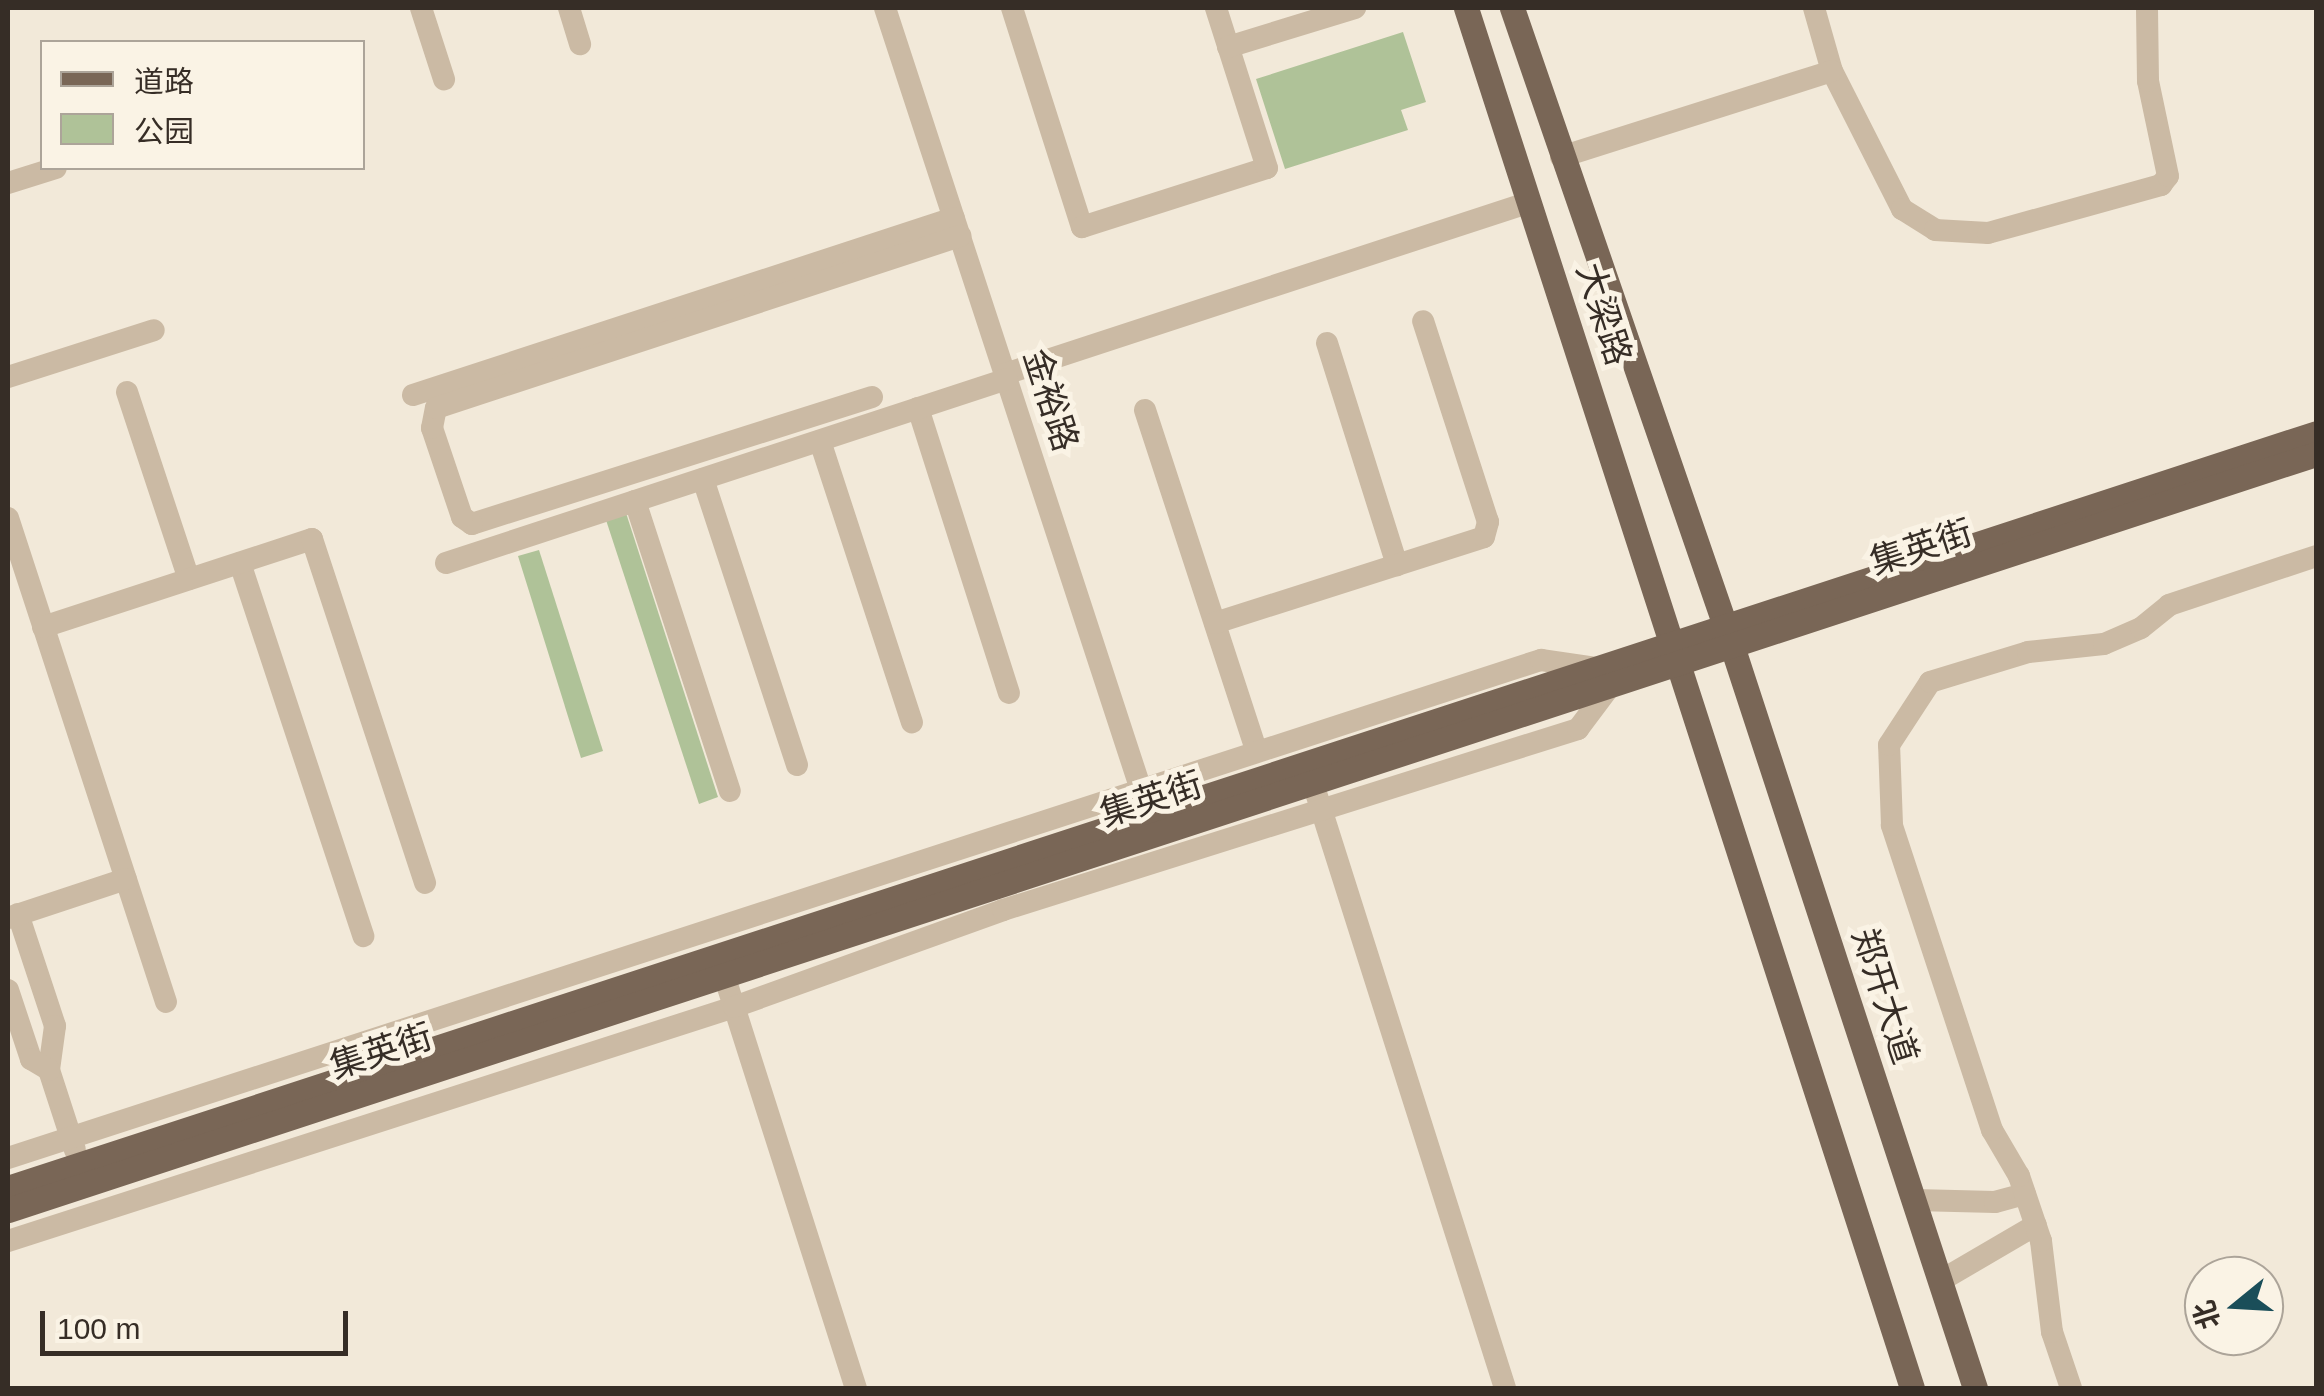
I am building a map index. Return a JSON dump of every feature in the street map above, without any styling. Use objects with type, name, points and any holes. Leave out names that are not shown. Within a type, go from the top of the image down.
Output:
[{"type":"main road","name":"大梁路","points":[[1466,8],[1679,652]]},
{"type":"main road","name":"大梁路","points":[[1512,8],[1729,636]]},
{"type":"main road","name":"集英街","points":[[1729,636],[2316,433]]},
{"type":"main road","name":"集英街","points":[[8,1210],[1312,783],[1679,652],[2316,454]]},
{"type":"main road","name":"郑开大道","points":[[1729,636],[1976,1388]]},
{"type":"main road","points":[[1679,652],[1912,1388]]},
{"type":"main road","name":"集英街","points":[[8,1188],[1150,814],[1604,677]]},
{"type":"street","points":[[421,8],[444,79]]},
{"type":"street","points":[[569,8],[580,44]]},
{"type":"street","name":"金裕路","points":[[885,8],[1150,814]]},
{"type":"street","points":[[1012,8],[1082,227],[1267,168],[1216,8]]},
{"type":"street","points":[[1228,47],[1355,8]]},
{"type":"street","points":[[1814,8],[1832,71],[1902,210],[1935,230],[1988,234],[2161,185],[2168,176],[2148,81],[2147,8]]},
{"type":"street","points":[[1561,157],[1832,71]]},
{"type":"street","points":[[8,183],[50,170]]},
{"type":"street","points":[[446,564],[1530,202]]},
{"type":"street","points":[[413,394],[957,227]]},
{"type":"street","points":[[872,396],[472,524],[462,517],[432,428],[436,408],[957,227]]},
{"type":"street","points":[[1215,624],[1484,537],[1488,522],[1423,321]]},
{"type":"street","points":[[8,378],[154,330]]},
{"type":"street","points":[[1327,343],[1397,565]]},
{"type":"street","points":[[128,392],[189,579]]},
{"type":"street","points":[[918,408],[1009,694]]},
{"type":"street","points":[[1145,410],[1256,750]]},
{"type":"street","points":[[820,440],[912,722]]},
{"type":"street","points":[[704,479],[798,765]]},
{"type":"street","points":[[635,501],[730,791]]},
{"type":"street","points":[[8,518],[166,1002]]},
{"type":"street","points":[[43,627],[312,539],[425,883]]},
{"type":"street","points":[[2071,1388],[2052,1332],[2036,1225],[2025,1194],[1992,1130],[1892,825],[1886,770],[1899,722],[1930,682],[2028,652],[2104,644],[2169,606],[2316,556]]},
{"type":"street","points":[[240,563],[363,936]]},
{"type":"street","points":[[8,598],[31,591]]},
{"type":"street","points":[[8,1158],[1140,787],[1541,660],[1604,677],[1578,728],[1003,910],[734,1007],[8,1241]]},
{"type":"street","points":[[1312,783],[1505,1388]]},
{"type":"street","points":[[80,1164],[49,1070],[55,1026],[13,916],[126,878]]},
{"type":"street","points":[[724,976],[856,1388]]},
{"type":"street","points":[[8,990],[32,1058],[49,1070]]},
{"type":"street","points":[[1915,1200],[1995,1202],[2025,1194]]},
{"type":"street","points":[[1940,1281],[2036,1225]]},
{"type":"green space","points":[[1403,32],[1426,102],[1401,110],[1408,130],[1285,169],[1256,79]]},
{"type":"green space","points":[[626,513],[718,797],[699,804],[606,520]]},
{"type":"green space","points":[[539,550],[603,751],[581,758],[518,556]]}]
